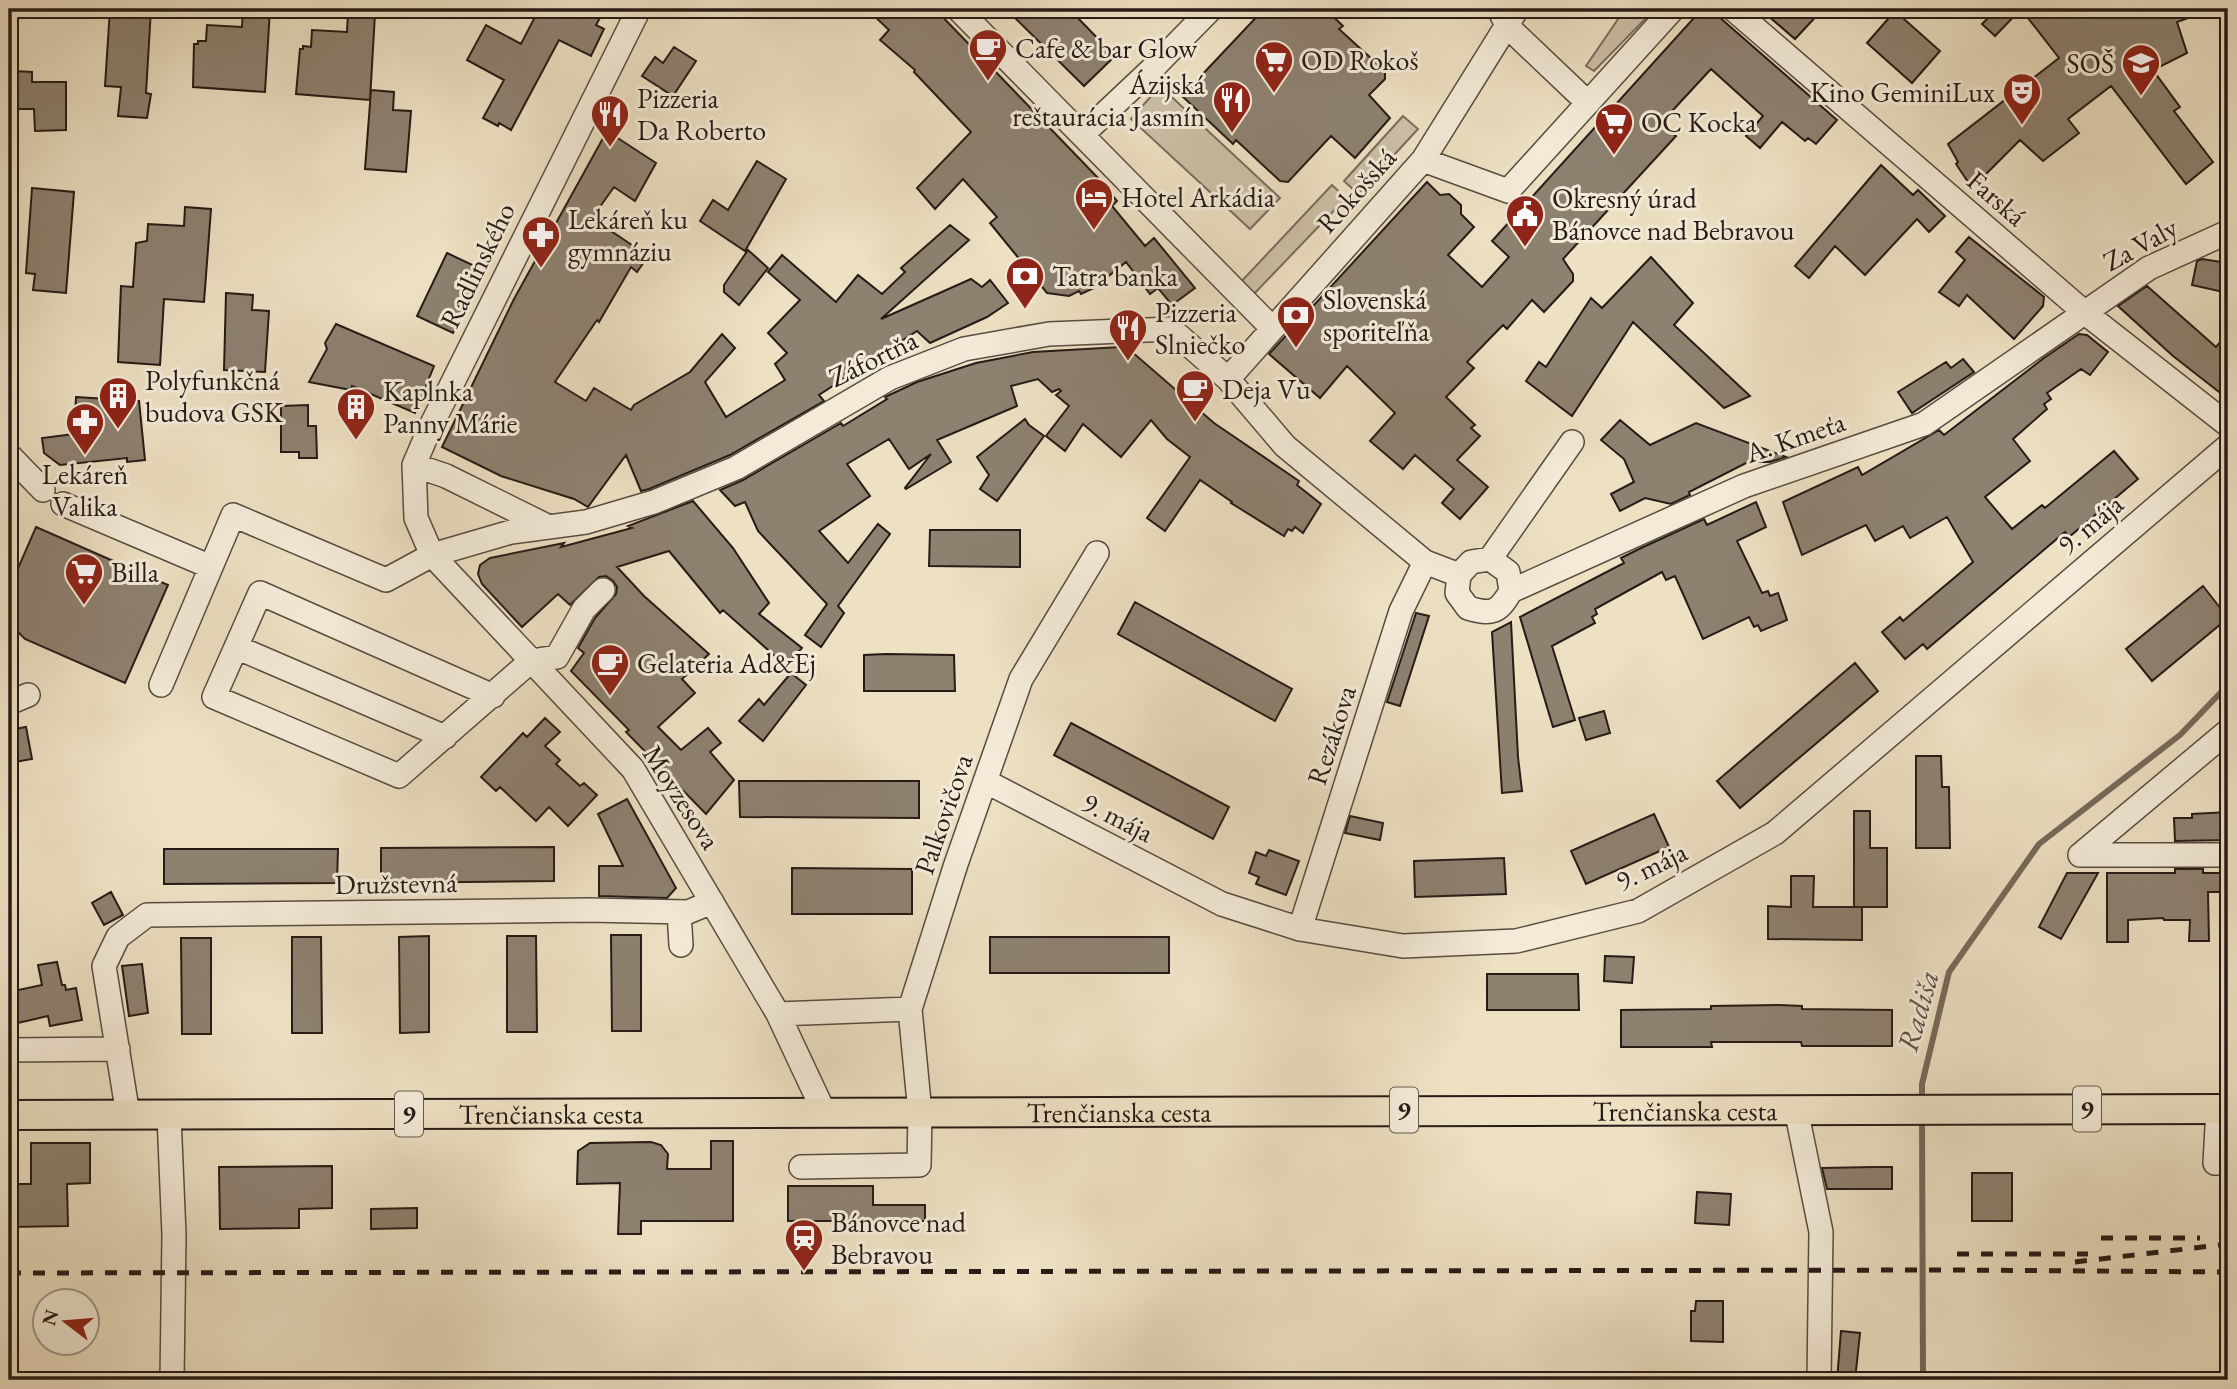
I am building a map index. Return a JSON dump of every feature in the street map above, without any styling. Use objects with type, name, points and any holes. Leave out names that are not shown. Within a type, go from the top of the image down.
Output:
[{"type":"main road","name":"Trenčianska cesta","points":[[9,1115],[2223,1109]]},
{"type":"street","name":"Radlinského","points":[[432,555],[416,518],[414,465],[639,9]]},
{"type":"street","points":[[958,9],[1272,328]]},
{"type":"street","points":[[1083,134],[1211,9]]},
{"type":"street","points":[[1423,160],[1508,191],[1673,9]]},
{"type":"street","name":"Farská","points":[[1733,9],[2084,312],[2228,425]]},
{"type":"street","points":[[1508,15],[1588,103]]},
{"type":"street","name":"Rokošská","points":[[1228,379],[1423,160],[1508,15]]},
{"type":"street","name":"Za Valy","points":[[2084,312],[2149,268],[2228,232]]},
{"type":"street","name":"A. Kmeťa","points":[[1459,575],[1457,593],[1468,608],[1486,613],[1494,610],[1501,607],[1511,591],[1744,486],[1924,424],[2084,312]]},
{"type":"street","name":"Záfortňa","points":[[211,567],[233,515],[386,580],[432,555],[511,532],[586,522],[654,502],[736,468],[890,378],[964,349],[1049,334],[1171,329],[1228,379]]},
{"type":"street","points":[[1228,379],[1285,446],[1425,562],[1459,575],[1471,562],[1490,559],[1572,442]]},
{"type":"street","name":"9. mája","points":[[985,781],[1222,904],[1300,929],[1403,946],[1503,941],[1638,911],[1774,834],[2228,446]]},
{"type":"street","points":[[9,455],[43,490]]},
{"type":"street","points":[[414,465],[446,476],[549,527]]},
{"type":"street","points":[[64,504],[211,567],[161,685]]},
{"type":"street","name":"Palkovičova","points":[[801,1167],[919,1165],[919,1113],[910,1009],[1021,679],[1097,553]]},
{"type":"street","name":"Moyzesova","points":[[432,555],[633,769],[778,1014],[824,1112]]},
{"type":"street","points":[[1490,559],[1507,572],[1511,591]]},
{"type":"street","name":"Rezákova","points":[[1300,929],[1401,611],[1425,562]]},
{"type":"street","points":[[493,696],[260,593],[214,697],[398,776],[493,696],[531,661],[557,657],[584,609],[603,590]]},
{"type":"street","points":[[236,646],[445,737]]},
{"type":"street","points":[[2228,731],[2080,855],[2228,855]]},
{"type":"street","name":"Družstevná","points":[[118,1049],[104,965],[118,937],[147,915],[588,910],[684,912],[712,902]]},
{"type":"street","points":[[681,945],[684,912]]},
{"type":"street","points":[[778,1014],[910,1009]]},
{"type":"street","points":[[9,1050],[118,1049],[128,1115]]},
{"type":"street","points":[[2223,1109],[2215,1163],[2228,1163]]},
{"type":"street","points":[[1796,1110],[1821,1232],[1819,1380]]},
{"type":"street","points":[[169,1116],[174,1235],[172,1380]]},
{"type":"shaded area","points":[[1625,9],[1655,9],[1594,71],[1586,66]]},
{"type":"shaded area","points":[[1160,86],[1280,198],[1250,229],[1131,119]]},
{"type":"shaded area","points":[[1403,116],[1418,129],[1358,194],[1344,181]]},
{"type":"shaded area","points":[[1332,185],[1346,198],[1251,297],[1238,285]]},
{"type":"building","points":[[110,9],[151,9],[146,93],[151,94],[147,118],[118,116],[121,87],[105,86]]},
{"type":"building","points":[[243,9],[270,9],[265,92],[193,87],[194,44],[206,41],[207,25],[242,27]]},
{"type":"building","points":[[539,9],[605,9],[596,25],[604,29],[591,56],[559,40],[511,130],[483,118],[504,80],[467,60],[486,25],[521,44]]},
{"type":"building","points":[[867,9],[935,9],[1098,178],[1117,201],[1112,206],[1145,246],[1154,238],[1195,288],[1172,305],[1158,288],[1150,294],[1126,262],[1094,288],[1081,294],[1079,291],[1069,296],[1047,293],[990,223],[997,217],[963,179],[935,209],[917,188],[971,132],[915,70],[880,40],[889,30]]},
{"type":"building","points":[[1006,9],[1069,9],[1115,56],[1084,86]]},
{"type":"building","name":"OD Rokoš","points":[[1264,9],[1325,9],[1343,26],[1339,29],[1385,71],[1385,79],[1369,95],[1390,118],[1355,158],[1331,136],[1288,182],[1280,181],[1236,140],[1233,144],[1182,96]]},
{"type":"building","points":[[1702,9],[1710,9],[1837,120],[1816,144],[1808,138],[1805,141],[1782,122],[1760,148],[1746,136],[1763,116],[1711,69],[1661,123],[1676,136],[1563,259],[1573,274],[1573,281],[1544,312],[1532,300],[1507,329],[1503,325],[1467,362],[1474,368],[1446,397],[1475,425],[1471,428],[1480,436],[1457,460],[1488,487],[1460,519],[1442,503],[1454,489],[1415,455],[1403,469],[1370,441],[1395,413],[1347,366],[1320,398],[1269,354],[1427,182],[1440,195],[1449,194],[1461,205],[1461,214],[1474,227],[1448,255],[1482,287],[1509,257],[1492,241]]},
{"type":"building","points":[[1760,9],[1823,9],[1795,39]]},
{"type":"building","points":[[1997,9],[2021,9],[1995,36],[1982,24]]},
{"type":"building","points":[[2021,9],[2207,9],[2177,22],[2187,53],[2153,70],[2180,107],[2174,111],[2213,162],[2186,184],[2111,86],[2068,119],[2079,133],[2043,161],[2020,140],[1976,184],[1972,180],[1968,182],[1956,164],[1958,162],[1948,144],[2059,58]]},
{"type":"building","points":[[1895,11],[1940,51],[1912,83],[1867,43]]},
{"type":"building","points":[[348,12],[375,14],[370,100],[296,94],[300,49],[303,49],[303,46],[311,47],[312,30],[347,32]]},
{"type":"building","points":[[674,47],[696,61],[673,96],[642,76],[655,57],[663,63]]},
{"type":"building","points":[[14,71],[32,72],[32,82],[66,82],[66,130],[35,131],[34,109],[9,109],[9,77],[15,77]]},
{"type":"building","points":[[371,90],[394,92],[393,110],[411,111],[406,172],[365,169]]},
{"type":"building","points":[[607,131],[656,163],[635,201],[614,187],[592,218],[648,256],[637,272],[631,267],[599,322],[597,320],[555,382],[586,401],[594,388],[631,410],[634,405],[690,372],[722,334],[735,348],[705,382],[726,417],[785,380],[775,364],[787,353],[768,333],[800,300],[768,272],[782,255],[836,302],[858,275],[882,294],[905,272],[901,268],[950,225],[969,240],[881,319],[971,279],[982,287],[990,280],[1008,303],[987,317],[930,343],[917,331],[819,395],[824,401],[730,455],[649,489],[641,491],[626,455],[588,507],[574,499],[501,476],[442,447],[514,299]]},
{"type":"building","points":[[757,161],[786,179],[745,251],[700,221],[713,200],[728,210]]},
{"type":"building","points":[[1881,165],[1913,195],[1918,190],[1945,216],[1929,232],[1917,219],[1865,275],[1835,246],[1809,278],[1795,266]]},
{"type":"building","points":[[32,188],[74,192],[66,293],[33,290],[35,274],[26,273]]},
{"type":"building","points":[[185,207],[211,209],[204,302],[164,299],[160,365],[118,362],[121,286],[133,287],[136,243],[147,241],[148,224],[184,226]]},
{"type":"building","points":[[1969,237],[2044,297],[2043,306],[2014,339],[1967,295],[1959,306],[1939,292],[1965,260],[1956,252]]},
{"type":"building","points":[[748,250],[768,268],[739,305],[724,292],[724,285]]},
{"type":"building","points":[[447,253],[483,270],[453,333],[417,316]]},
{"type":"building","points":[[1651,257],[1693,303],[1674,325],[1750,396],[1724,408],[1633,322],[1572,416],[1526,381],[1539,362],[1546,367],[1591,298],[1602,308]]},
{"type":"building","points":[[2202,259],[2228,263],[2228,293],[2192,285],[2197,261]]},
{"type":"building","points":[[2147,286],[2216,347],[2228,332],[2228,399],[2173,356],[2118,306]]},
{"type":"building","points":[[226,293],[253,295],[252,310],[269,311],[265,372],[224,370]]},
{"type":"building","points":[[336,324],[434,366],[415,413],[352,386],[351,390],[309,382],[327,349],[325,343]]},
{"type":"building","points":[[2079,334],[2087,335],[2108,352],[2090,375],[2081,369],[2047,393],[2051,399],[2044,404],[2047,409],[2013,439],[2030,461],[1985,497],[2012,529],[2042,505],[2045,508],[2114,451],[2138,479],[2069,537],[2065,532],[1927,649],[1923,644],[1905,659],[1882,632],[1900,617],[1903,621],[1973,562],[1947,517],[1910,538],[1903,526],[1875,541],[1866,525],[1802,555],[1783,502],[1858,467],[1862,475],[1939,430],[1944,435]]},
{"type":"building","points":[[1121,347],[1131,351],[1214,423],[1299,481],[1297,485],[1321,504],[1303,533],[1295,527],[1292,531],[1288,529],[1284,536],[1200,480],[1165,531],[1147,518],[1190,457],[1167,439],[1151,420],[1121,457],[1083,424],[1065,451],[1046,436],[1069,406],[1056,395],[1061,391],[1059,389],[1052,392],[1038,379],[1011,386],[1017,406],[937,440],[951,462],[906,489],[931,454],[909,469],[889,439],[847,464],[870,496],[819,531],[848,563],[878,524],[890,534],[838,606],[844,613],[821,647],[805,635],[827,604],[758,531],[745,502],[735,506],[720,490],[743,480],[841,423],[843,426],[887,399],[885,397],[917,382],[976,363],[1033,352]]},
{"type":"building","points":[[1963,359],[1974,372],[1912,413],[1898,392],[1946,362],[1951,368]]},
{"type":"building","name":"Polyfunkčná budova GSK","points":[[76,397],[139,401],[145,460],[127,462],[127,458],[60,465],[44,453],[42,438],[74,434]]},
{"type":"building","points":[[308,405],[308,426],[316,426],[317,458],[299,458],[299,452],[281,452],[281,406]]},
{"type":"building","points":[[1025,419],[1044,436],[997,501],[980,489],[989,475],[977,457]]},
{"type":"building","points":[[1620,420],[1650,445],[1696,423],[1786,457],[1770,462],[1748,462],[1671,504],[1645,498],[1620,511],[1611,494],[1634,482],[1624,459],[1601,440]]},
{"type":"building","points":[[693,501],[733,548],[769,603],[759,614],[802,648],[786,666],[723,610],[720,613],[669,551],[617,567],[644,596],[709,654],[682,679],[695,693],[658,727],[681,750],[708,728],[721,743],[710,752],[734,780],[706,814],[571,671],[584,653],[578,648],[595,618],[616,594],[617,587],[613,581],[606,576],[599,577],[570,605],[558,594],[522,627],[482,584],[478,574],[480,565],[490,558],[564,543],[561,547],[632,528],[628,526]]},
{"type":"building","points":[[1756,502],[1766,527],[1737,541],[1762,593],[1768,591],[1770,596],[1778,593],[1787,620],[1761,631],[1758,625],[1754,627],[1749,617],[1703,639],[1675,576],[1666,580],[1662,572],[1595,609],[1597,614],[1592,617],[1595,623],[1552,646],[1575,720],[1553,727],[1520,617],[1624,563],[1621,558],[1641,548],[1704,519],[1707,525]]},
{"type":"building","name":"Billa","points":[[36,527],[168,585],[125,683],[25,639],[9,623],[9,589]]},
{"type":"building","points":[[930,530],[1020,530],[1020,567],[929,566]]},
{"type":"building","points":[[2203,586],[2228,618],[2152,681],[2126,649]]},
{"type":"building","points":[[1135,602],[1292,689],[1275,721],[1118,634]]},
{"type":"building","points":[[1416,613],[1429,616],[1400,706],[1387,702]]},
{"type":"building","points":[[1511,622],[1522,791],[1502,793],[1492,632]]},
{"type":"building","points":[[864,655],[954,655],[955,691],[864,691]]},
{"type":"building","points":[[1855,663],[1878,691],[1740,808],[1717,781]]},
{"type":"building","points":[[791,673],[806,685],[763,741],[739,721],[759,699],[764,705]]},
{"type":"building","points":[[1604,711],[1610,733],[1586,740],[1579,718]]},
{"type":"building","points":[[545,718],[560,732],[545,746],[560,760],[556,764],[580,786],[584,783],[597,795],[568,826],[549,807],[536,821],[500,787],[496,791],[481,777],[523,733],[527,737]]},
{"type":"building","points":[[1071,723],[1229,807],[1213,839],[1054,755]]},
{"type":"building","points":[[26,727],[32,759],[9,763],[9,730]]},
{"type":"building","points":[[1916,756],[1941,756],[1942,787],[1949,787],[1950,848],[1916,848]]},
{"type":"building","points":[[739,781],[919,781],[919,818],[740,817]]},
{"type":"building","points":[[627,799],[676,888],[667,898],[599,896],[599,866],[623,866],[598,814]]},
{"type":"building","points":[[1854,811],[1870,811],[1870,848],[1887,848],[1887,907],[1854,907]]},
{"type":"building","points":[[2228,812],[2228,840],[2175,841],[2174,818]]},
{"type":"building","points":[[1654,814],[1669,847],[1586,884],[1571,851]]},
{"type":"building","points":[[1350,816],[1383,823],[1380,840],[1345,833]]},
{"type":"building","points":[[554,847],[554,881],[381,883],[381,848]]},
{"type":"building","points":[[164,849],[338,849],[337,883],[164,884]]},
{"type":"building","points":[[1269,850],[1299,861],[1286,895],[1256,884],[1259,877],[1249,873],[1256,852],[1266,856]]},
{"type":"building","points":[[1504,858],[1506,894],[1415,897],[1414,861]]},
{"type":"building","points":[[792,868],[912,869],[912,914],[792,914]]},
{"type":"building","points":[[2175,869],[2203,869],[2203,873],[2228,873],[2228,892],[2208,892],[2209,941],[2189,941],[2190,920],[2163,918],[2128,920],[2128,942],[2107,942],[2107,873],[2175,873]]},
{"type":"building","points":[[2067,873],[2098,873],[2061,939],[2039,927]]},
{"type":"building","points":[[1791,876],[1814,876],[1813,907],[1862,907],[1862,940],[1768,939],[1768,906],[1791,907]]},
{"type":"building","points":[[111,892],[123,915],[104,925],[92,903]]},
{"type":"building","points":[[611,935],[641,935],[641,1031],[612,1031]]},
{"type":"building","points":[[429,936],[429,1032],[400,1033],[399,937]]},
{"type":"building","points":[[507,936],[536,936],[537,1032],[507,1032]]},
{"type":"building","points":[[292,937],[321,937],[322,1033],[292,1033]]},
{"type":"building","points":[[990,937],[1169,937],[1169,973],[990,973]]},
{"type":"building","points":[[181,938],[211,938],[211,1034],[182,1034]]},
{"type":"building","points":[[1605,956],[1634,957],[1632,983],[1604,981]]},
{"type":"building","points":[[57,962],[62,985],[65,985],[66,990],[76,988],[82,1020],[50,1026],[48,1016],[9,1025],[9,992],[42,985],[38,965]]},
{"type":"building","points":[[142,964],[148,1013],[129,1016],[122,966]]},
{"type":"building","points":[[1487,974],[1578,974],[1579,1010],[1487,1010]]},
{"type":"building","points":[[1802,1006],[1802,1009],[1892,1010],[1892,1046],[1711,1042],[1712,1047],[1621,1047],[1621,1010]]},
{"type":"building","points":[[711,1141],[733,1141],[733,1221],[641,1221],[641,1234],[618,1234],[620,1183],[577,1184],[578,1151],[590,1143],[651,1142],[661,1145],[668,1154],[667,1169],[711,1169]]},
{"type":"building","points":[[31,1143],[90,1143],[90,1183],[67,1184],[68,1226],[9,1227],[9,1184],[31,1184]]},
{"type":"building","points":[[332,1166],[332,1208],[299,1209],[299,1228],[220,1229],[219,1167]]},
{"type":"building","points":[[1892,1167],[1892,1189],[1827,1189],[1822,1168]]},
{"type":"building","points":[[1972,1173],[2012,1173],[2012,1221],[1972,1221]]},
{"type":"building","name":"Bánovce nad Bebravou","points":[[788,1186],[873,1186],[873,1205],[925,1205],[925,1221],[788,1221]]},
{"type":"building","points":[[1697,1192],[1731,1194],[1729,1225],[1695,1223]]},
{"type":"building","points":[[417,1208],[417,1228],[371,1229],[371,1209]]},
{"type":"building","points":[[1696,1301],[1723,1301],[1723,1342],[1691,1341],[1691,1311],[1695,1311]]},
{"type":"building","points":[[1841,1331],[1860,1333],[1855,1380],[1837,1380]]},
{"type":"waterway","name":"Radiša","points":[[1922,1102],[1922,1084],[1949,972],[2039,844],[2180,735],[2228,685]]},
{"type":"waterway","name":"Radiša","points":[[1922,1116],[1923,1380]]},
{"type":"railway","points":[[2101,1238],[2200,1238]]},
{"type":"railway","points":[[2075,1262],[2228,1244]]},
{"type":"railway","points":[[1957,1254],[2088,1254]]},
{"type":"railway","points":[[9,1273],[1956,1270],[2228,1272]]},
{"type":"place","name":"Cafe & bar Glow","points":[[988,82]]},
{"type":"place","name":"OD Rokoš","points":[[1274,94]]},
{"type":"place","name":"SOŠ","points":[[2141,97]]},
{"type":"place","name":"Kino GeminiLux","points":[[2022,126]]},
{"type":"place","name":"Ázijská reštaurácia Jasmín","points":[[1232,134]]},
{"type":"place","name":"Pizzeria Da Roberto","points":[[610,148]]},
{"type":"place","name":"OC Kocka","points":[[1614,156]]},
{"type":"place","name":"Hotel Arkádia","points":[[1094,231]]},
{"type":"place","name":"Okresný úrad Bánovce nad Bebravou","points":[[1525,248]]},
{"type":"place","name":"Lekáreň ku gymnáziu","points":[[541,269]]},
{"type":"place","name":"Tatra banka","points":[[1025,310]]},
{"type":"place","name":"Slovenská sporiteľňa","points":[[1296,349]]},
{"type":"place","name":"Pizzeria Slniečko","points":[[1128,362]]},
{"type":"place","name":"Deja Vu","points":[[1195,423]]},
{"type":"place","name":"Polyfunkčná budova GSK","points":[[118,430]]},
{"type":"place","name":"Kaplnka Panny Márie","points":[[356,441]]},
{"type":"place","name":"Lekáreň Valika","points":[[85,456]]},
{"type":"place","name":"Billa","points":[[84,606]]},
{"type":"place","name":"Gelateria Ad&Ej","points":[[610,697]]},
{"type":"place","name":"Bánovce nad Bebravou","points":[[804,1272]]}]
